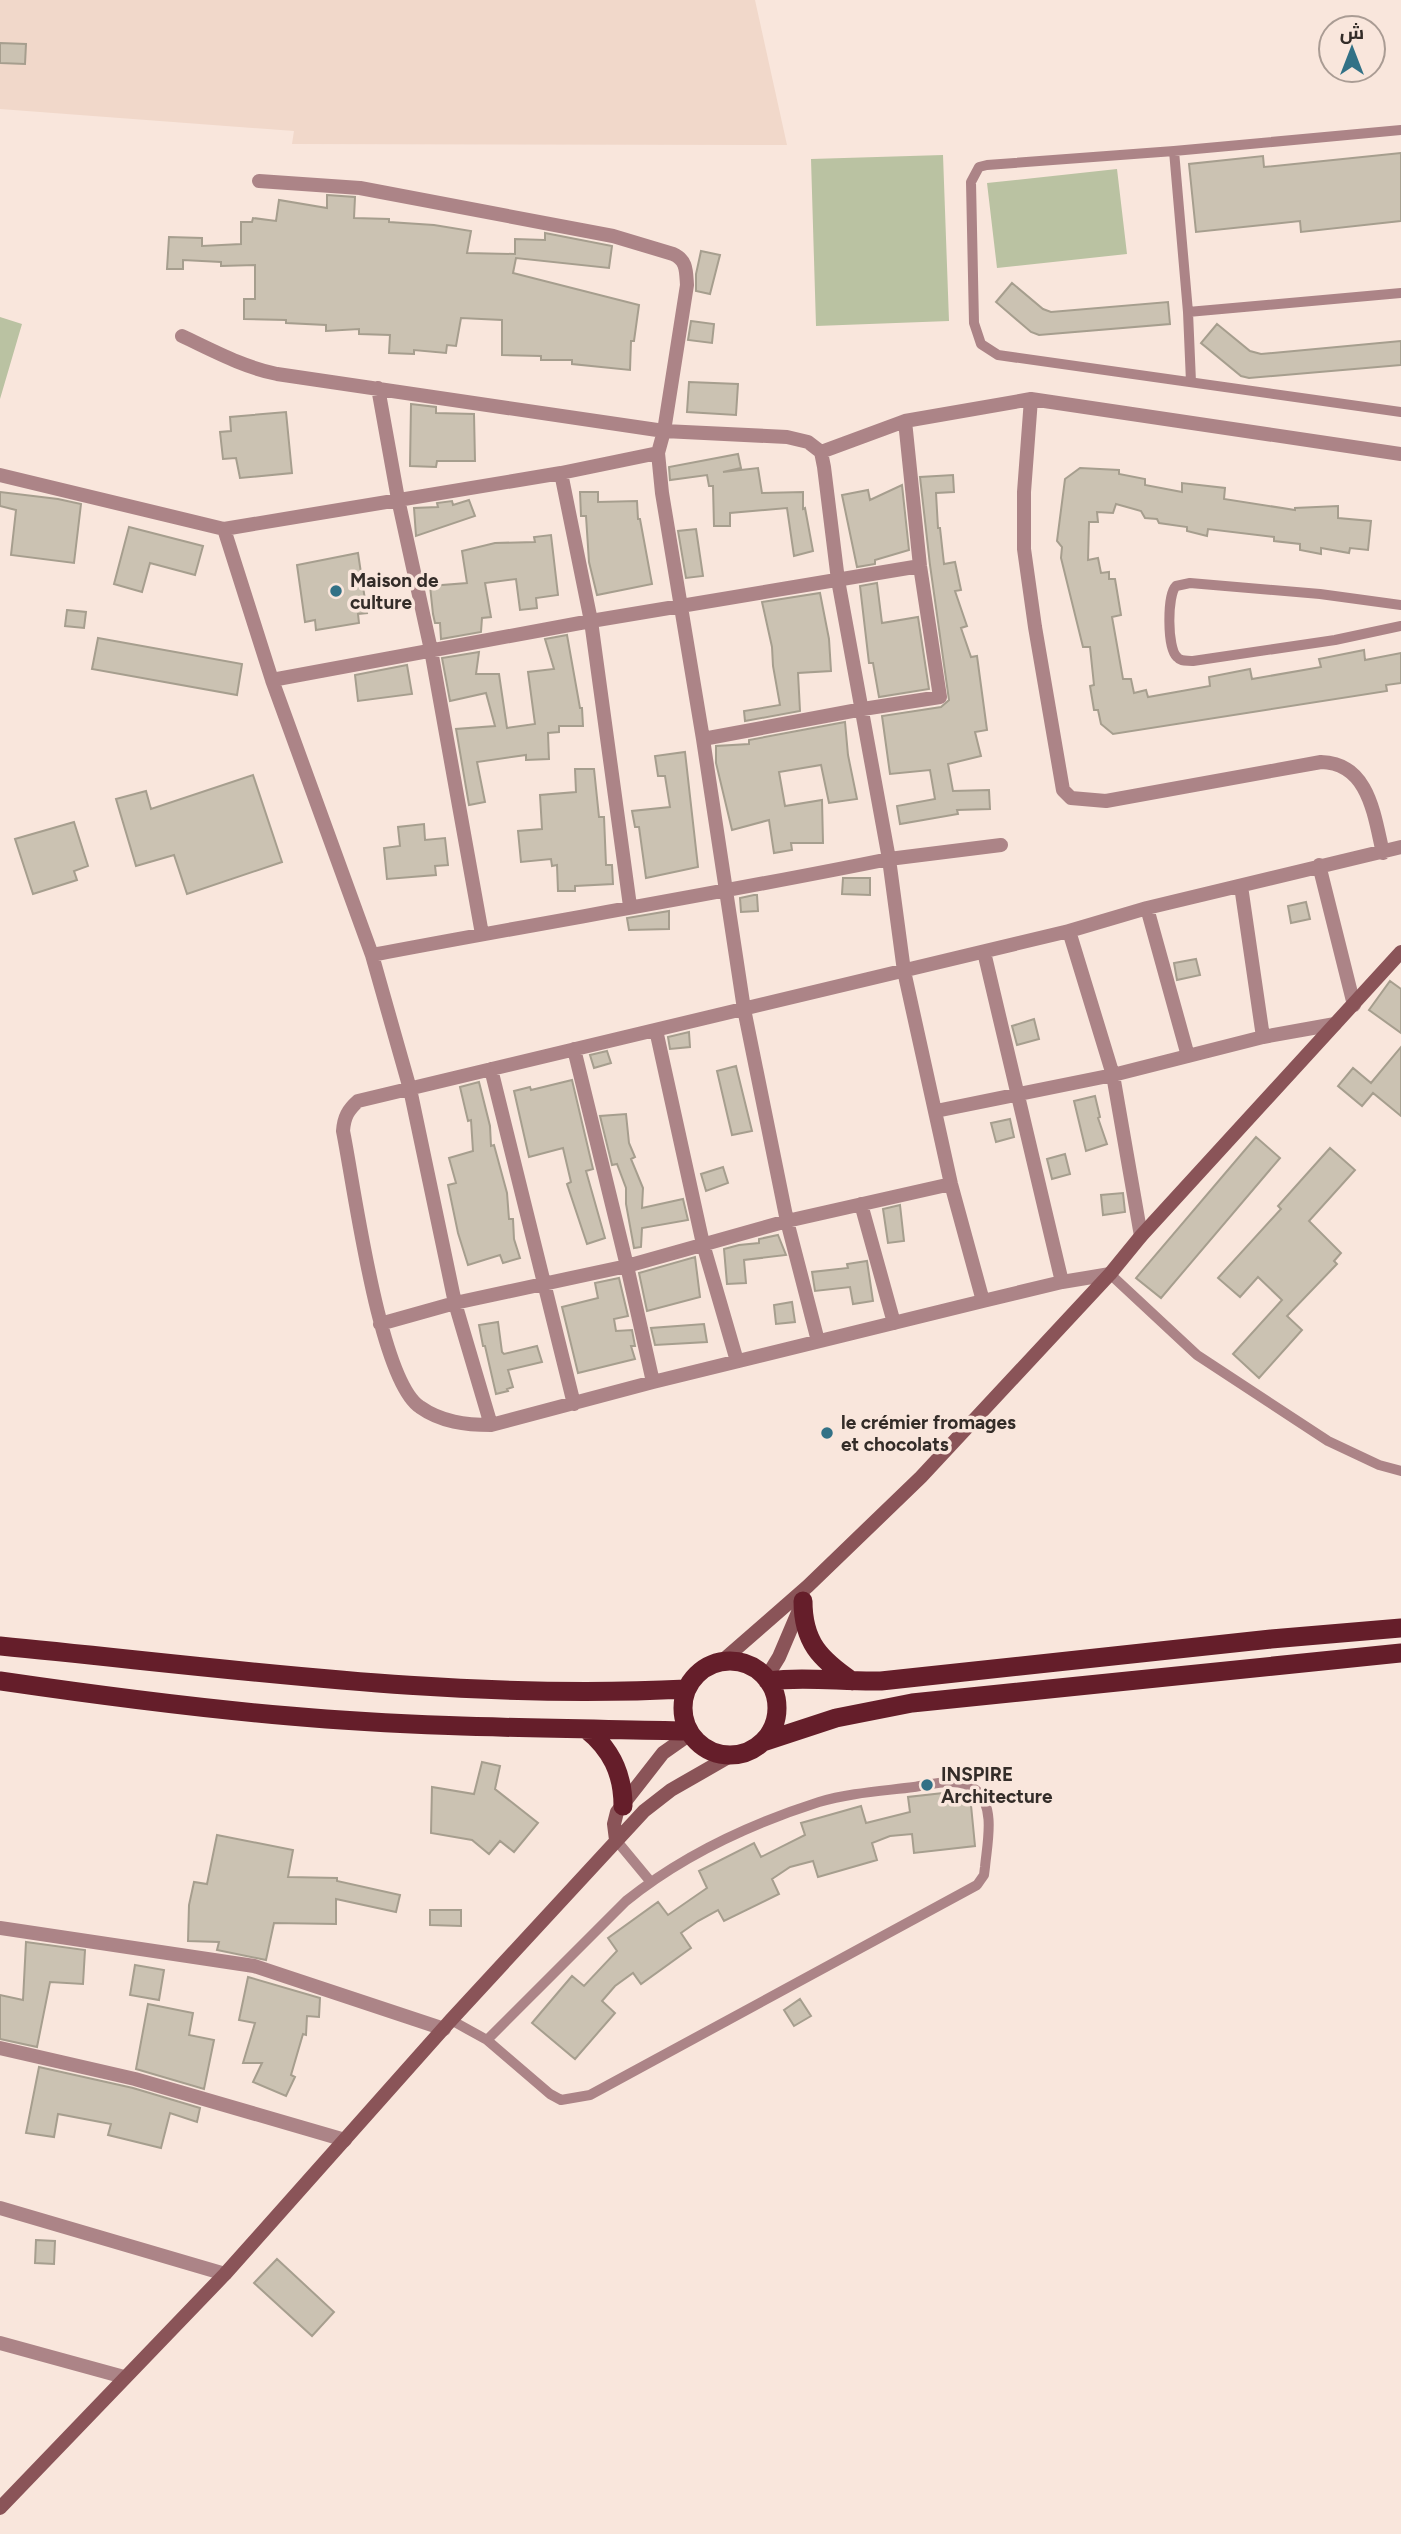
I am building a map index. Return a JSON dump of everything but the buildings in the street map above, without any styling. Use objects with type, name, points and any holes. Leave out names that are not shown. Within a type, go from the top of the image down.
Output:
[{"type":"highway","points":[[805,1593],[806,1631],[812,1644],[827,1662],[853,1682]]},
{"type":"highway","points":[[767,1679],[853,1682],[1401,1628]]},
{"type":"highway","points":[[0,1646],[299,1677],[502,1692],[577,1693],[686,1689]]},
{"type":"highway","points":[[763,1742],[776,1715],[775,1695],[767,1679],[757,1669],[745,1664],[721,1662],[700,1671],[686,1689],[682,1711],[689,1733],[708,1750],[732,1755],[836,1718],[912,1703],[1401,1653]]},
{"type":"highway","points":[[0,1681],[132,1700],[292,1717],[500,1728],[689,1733]]},
{"type":"highway","points":[[586,1729],[612,1757],[621,1780],[623,1805]]},
{"type":"main road","points":[[721,1662],[805,1593],[921,1477],[1110,1275],[1141,1236],[1401,952]]},
{"type":"main road","points":[[767,1679],[805,1593]]},
{"type":"main road","points":[[616,1840],[614,1824],[623,1805],[663,1753],[689,1733]]},
{"type":"main road","points":[[0,2508],[225,2274],[447,2025],[644,1811],[671,1790],[732,1755]]},
{"type":"street","points":[[259,181],[360,188],[612,236],[681,257],[685,265],[687,285],[664,431],[658,453],[669,541],[703,739],[744,1009],[787,1221],[818,1342]]},
{"type":"street","points":[[183,336],[254,370],[664,431],[787,437],[808,442],[821,452],[838,580],[889,859],[904,971],[951,1184],[983,1301]]},
{"type":"street","points":[[378,388],[398,499],[431,650],[482,934]]},
{"type":"street","points":[[821,452],[905,421],[1031,399],[1401,454]]},
{"type":"street","points":[[1031,399],[1024,492],[1024,549],[1063,790],[1070,798],[1105,801],[1332,762],[1346,767],[1361,782],[1371,801],[1383,852]]},
{"type":"street","points":[[703,739],[940,697],[920,566],[905,421]]},
{"type":"street","points":[[0,475],[224,529],[561,473],[658,453]]},
{"type":"street","points":[[561,473],[591,621],[630,906]]},
{"type":"street","points":[[224,529],[272,680],[372,955],[410,1088],[455,1303],[491,1425]]},
{"type":"street","points":[[272,680],[591,621],[920,566]]},
{"type":"street","points":[[372,955],[630,906],[727,892],[889,859],[1001,845]]},
{"type":"street","points":[[1110,1275],[1062,1282],[983,1301],[653,1382],[491,1425],[469,1425],[444,1420],[418,1406],[404,1390],[396,1373],[380,1324],[343,1131],[344,1119],[358,1101],[1069,931],[1147,908],[1401,847]]},
{"type":"street","points":[[1319,865],[1354,1005]]},
{"type":"street","points":[[1241,886],[1263,1037]]},
{"type":"street","points":[[1147,908],[1188,1056]]},
{"type":"street","points":[[1069,931],[1112,1075],[1141,1236]]},
{"type":"street","points":[[984,951],[1062,1282]]},
{"type":"street","points":[[936,1111],[1112,1075],[1263,1037],[1335,1024]]},
{"type":"street","points":[[656,1030],[703,1244],[737,1361]]},
{"type":"street","points":[[574,1049],[653,1382]]},
{"type":"street","points":[[491,1069],[574,1404]]},
{"type":"street","points":[[380,1324],[455,1303],[627,1266],[787,1221],[951,1184]]},
{"type":"street","points":[[860,1204],[894,1323]]},
{"type":"street","points":[[0,1928],[254,1966],[447,2025]]},
{"type":"street","points":[[0,2048],[135,2079],[345,2140]]},
{"type":"street","points":[[0,2208],[225,2274]]},
{"type":"street","points":[[0,2343],[124,2377]]},
{"type":"lane","points":[[1401,130],[979,167],[971,182],[974,323],[981,344],[998,355],[1401,412]]},
{"type":"lane","points":[[1174,151],[1188,312],[1191,382]]},
{"type":"lane","points":[[1188,312],[1401,293]]},
{"type":"lane","points":[[1401,605],[1320,594],[1190,583],[1176,586],[1170,597],[1171,646],[1176,657],[1181,660],[1193,661],[1335,640],[1401,626]]},
{"type":"lane","points":[[1110,1275],[1208,1363],[1328,1441],[1379,1465],[1401,1471]]},
{"type":"lane","points":[[447,2025],[487,2040],[550,2094],[561,2100],[590,2095],[977,1885],[984,1875],[985,1867],[988,1813],[984,1799],[976,1790],[956,1782],[874,1792],[821,1801],[716,1842],[650,1881],[626,1901],[487,2040]]},
{"type":"lane","points":[[616,1840],[650,1881]]},
{"type":"shaded area","points":[[0,0],[755,0],[787,145],[292,144],[294,131],[0,109]]},
{"type":"green space","points":[[943,155],[949,321],[816,326],[811,159]]},
{"type":"green space","points":[[1117,169],[1127,254],[997,268],[987,183]]},
{"type":"green space","points":[[0,317],[22,324],[0,399]]},
{"type":"place","name":"Maison de culture","points":[[336,591]]},
{"type":"place","name":"le crémier fromages et chocolats","points":[[827,1433]]},
{"type":"place","name":"INSPIRE Architecture","points":[[927,1785]]}]
